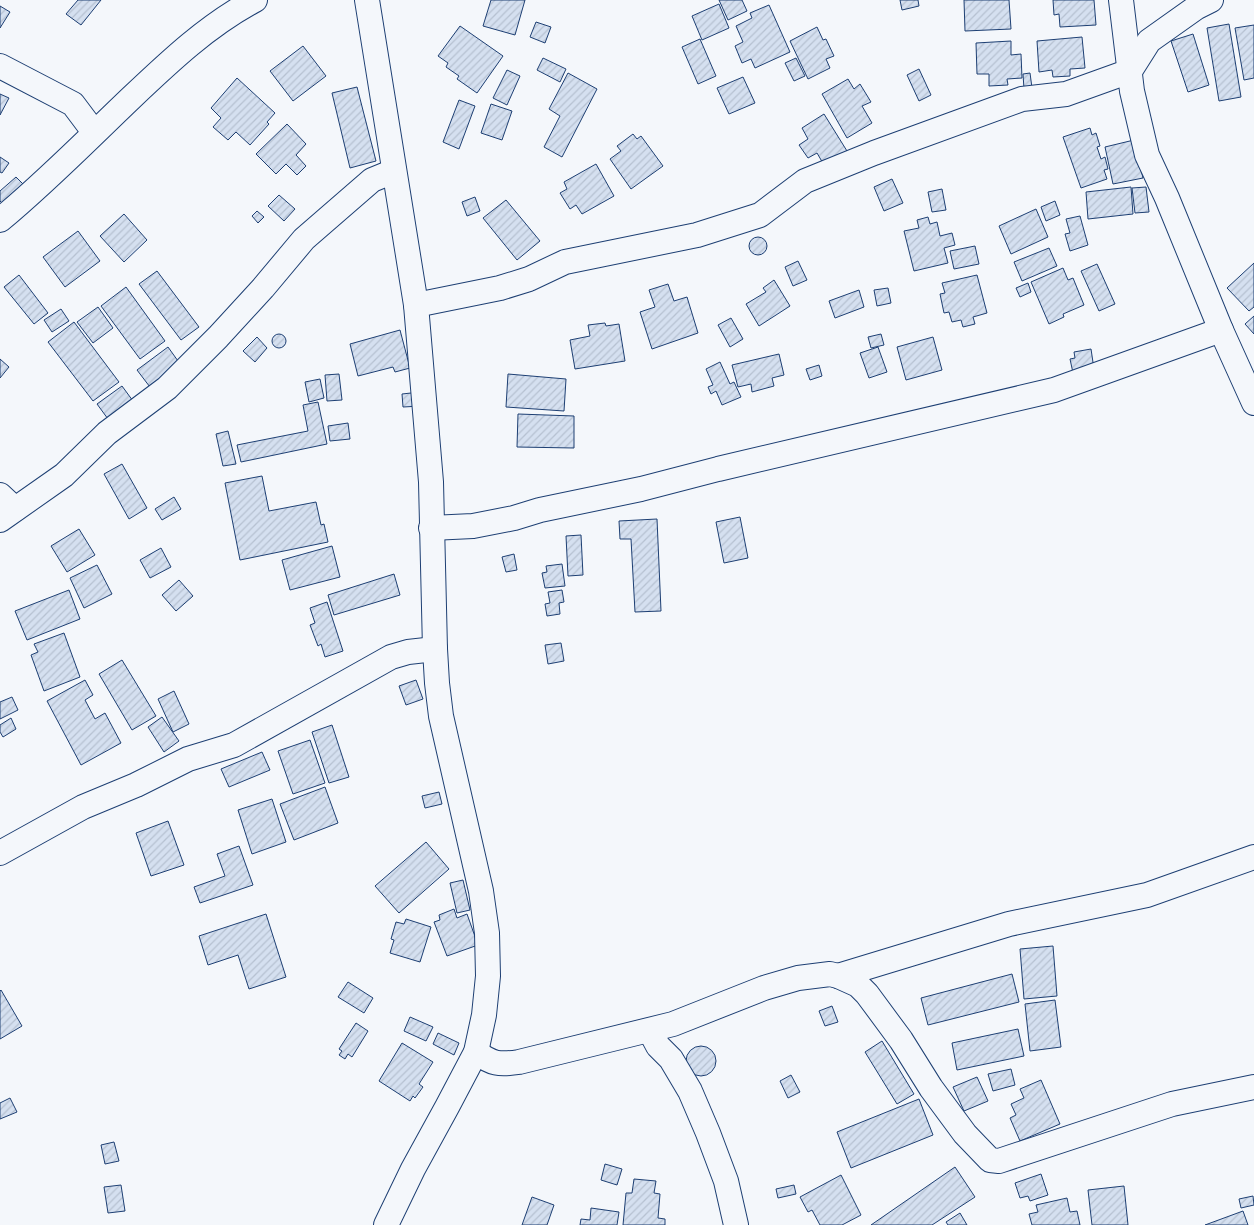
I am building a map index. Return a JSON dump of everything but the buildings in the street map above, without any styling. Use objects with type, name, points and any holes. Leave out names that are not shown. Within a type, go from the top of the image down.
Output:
[{"type":"street","points":[[0,220],[205,31],[230,14],[256,0]]},
{"type":"street","points":[[367,0],[416,304],[431,482],[435,649],[441,716],[481,891],[487,933],[488,976],[484,1015],[476,1052],[412,1169],[386,1225]]},
{"type":"street","points":[[1121,0],[1135,104],[1147,155],[1254,403]]},
{"type":"street","points":[[416,304],[500,288],[529,279],[566,262],[697,235],[760,215],[805,181],[874,153],[1022,99],[1066,94],[1130,71],[1149,41],[1197,7],[1211,0]]},
{"type":"street","points":[[0,66],[73,104],[94,132]]},
{"type":"street","points":[[5,508],[64,475],[107,433],[167,388],[218,337],[304,240],[366,184],[394,171]]},
{"type":"street","points":[[431,528],[473,526],[514,518],[540,510],[641,489],[1054,390],[1221,330]]},
{"type":"street","points":[[0,853],[83,807],[136,785],[188,758],[234,745],[391,657],[408,652],[435,649]]},
{"type":"street","points":[[476,1052],[487,1060],[502,1064],[520,1062],[582,1045],[650,1031],[673,1024],[764,988],[822,975],[838,976],[1009,924],[1146,895],[1254,857]]},
{"type":"street","points":[[838,976],[858,985],[867,994],[965,1134],[990,1160],[999,1161],[1172,1104],[1254,1087]]},
{"type":"street","points":[[650,1031],[658,1046],[671,1059],[690,1091],[726,1181],[736,1225]]}]
